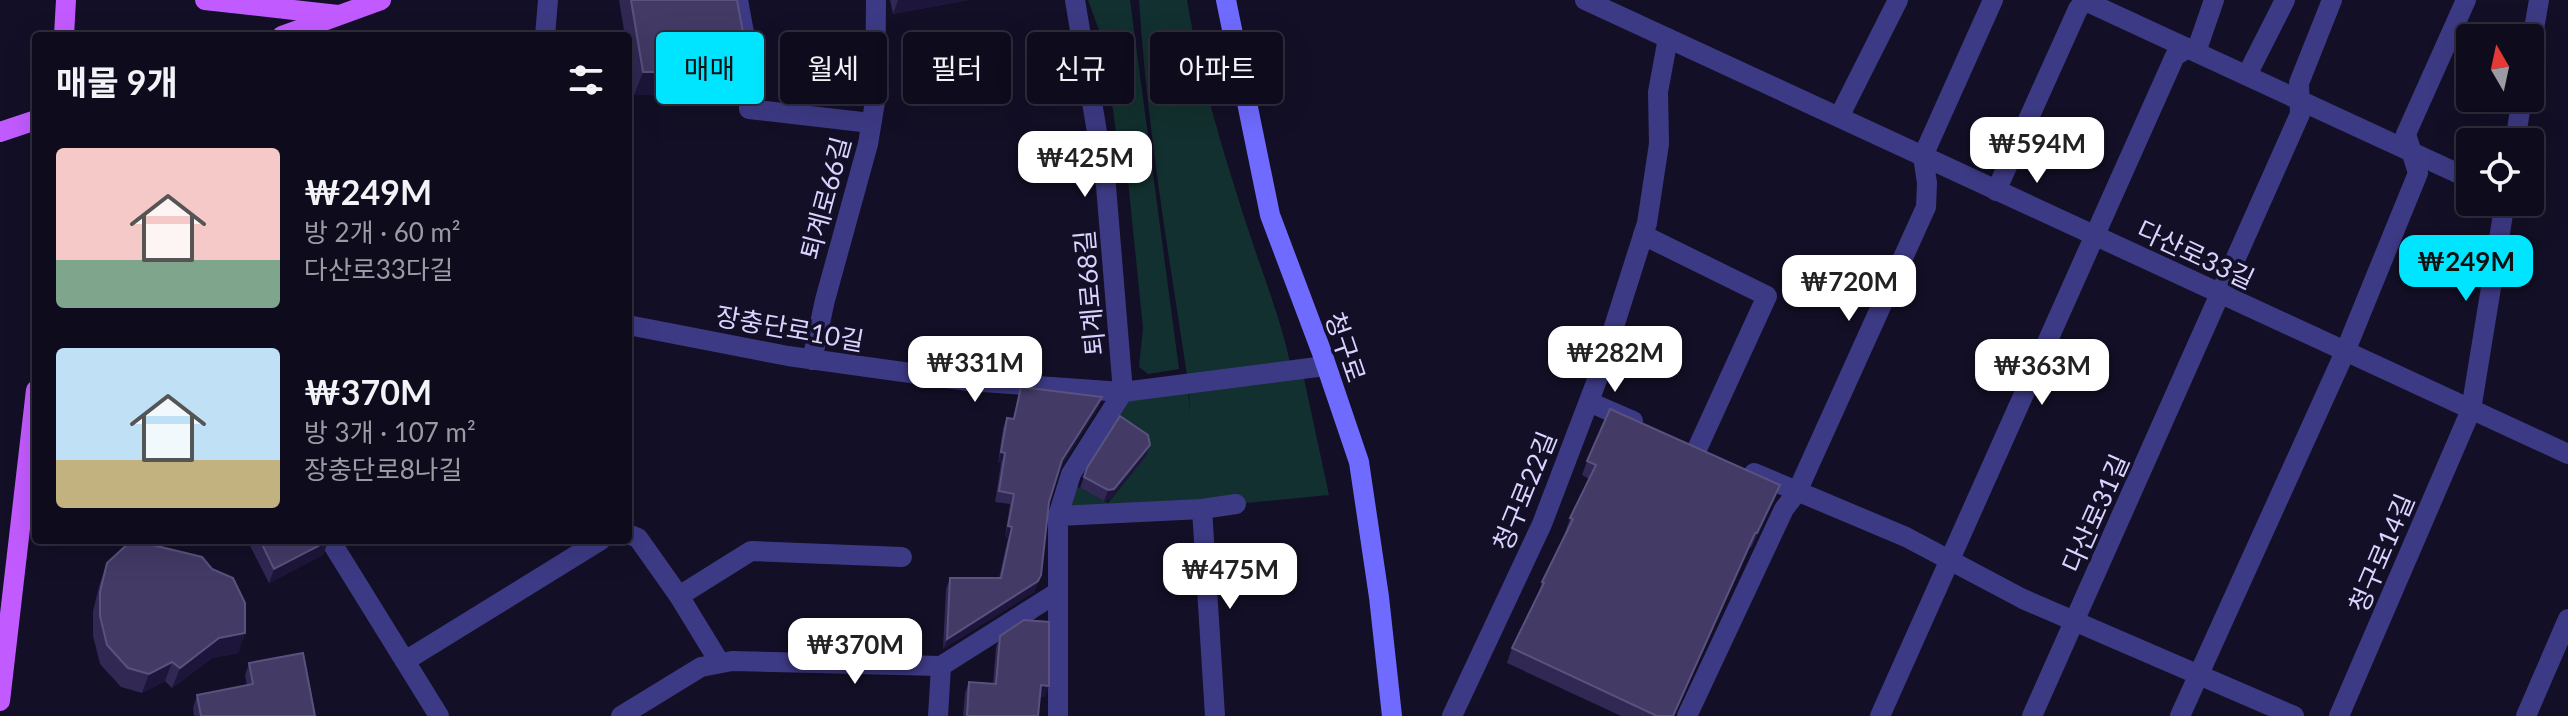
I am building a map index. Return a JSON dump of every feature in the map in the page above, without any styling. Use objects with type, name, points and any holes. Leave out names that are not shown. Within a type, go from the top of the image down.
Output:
[{"type":"main road","points":[[64,32],[66,0]]},
{"type":"main road","points":[[205,0],[338,15]]},
{"type":"main road","points":[[293,32],[381,0]]},
{"type":"main road","points":[[316,32],[338,15]]},
{"type":"main road","points":[[0,132],[32,121]]},
{"type":"main road","points":[[0,701],[32,448]]},
{"type":"street","points":[[545,32],[548,0]]},
{"type":"street","points":[[738,0],[749,60],[749,109],[871,123]]},
{"type":"street","name":"퇴계로66길","points":[[812,360],[825,300],[868,144],[875,102],[876,0]]},
{"type":"street","name":"퇴계로68길","points":[[1075,0],[1106,186],[1123,392]]},
{"type":"street","name":"청구로","points":[[1226,0],[1270,215],[1359,462],[1379,597],[1392,716]]},
{"type":"street","name":"다산로33길","points":[[1585,0],[2568,454]]},
{"type":"street","points":[[1839,117],[1898,0]]},
{"type":"street","points":[[1687,716],[1784,509],[1797,492],[1926,207],[1927,183],[1923,156],[1993,0]]},
{"type":"street","points":[[1996,191],[2084,0],[2456,172]]},
{"type":"street","points":[[1880,716],[2175,56],[2192,50],[2214,0]]},
{"type":"street","points":[[2247,75],[2285,0]]},
{"type":"street","name":"다산로31길","points":[[2032,716],[2300,114],[2299,83],[2332,0]]},
{"type":"street","points":[[2180,716],[2345,352],[2418,173],[2406,134],[2466,0]]},
{"type":"street","points":[[2535,24],[2539,0]]},
{"type":"street","name":"청구로22길","points":[[1452,716],[1542,524],[1589,402],[1643,235],[1659,144],[1658,92],[1668,38]]},
{"type":"street","name":"청구로14길","points":[[2339,716],[2471,410],[2503,216]]},
{"type":"street","points":[[1643,235],[1767,296],[1697,449]]},
{"type":"street","name":"장충단로10길","points":[[632,326],[812,360],[968,381],[1123,392],[1325,366]]},
{"type":"street","points":[[1058,716],[1058,516],[1071,474],[1123,392]]},
{"type":"street","points":[[1589,402],[1656,432]]},
{"type":"street","points":[[1740,468],[1906,537],[2023,599],[2294,716]]},
{"type":"street","points":[[1058,516],[1202,509],[1236,504]]},
{"type":"street","points":[[1202,509],[1215,716]]},
{"type":"street","points":[[633,536],[679,596],[720,663]]},
{"type":"street","points":[[332,544],[439,716]]},
{"type":"street","points":[[405,661],[595,544]]},
{"type":"street","points":[[679,596],[751,551],[902,557]]},
{"type":"street","points":[[621,716],[701,667],[732,661],[941,666],[1058,592]]},
{"type":"street","points":[[2526,716],[2568,619]]},
{"type":"street","points":[[938,716],[941,666]]},
{"type":"green space","points":[[1088,0],[1130,0],[1179,369],[1148,374],[1139,367],[1143,328],[1127,171],[1118,147],[1112,104],[1134,104],[1134,32],[1100,32]]},
{"type":"green space","points":[[1139,0],[1187,0],[1194,32],[1150,32],[1150,104],[1211,104],[1290,362],[1187,375],[1153,141]]},
{"type":"green space","points":[[1303,374],[1329,495],[1067,514],[1076,486],[1108,503],[1146,456],[1144,446],[1112,425],[1127,397],[1188,389],[1190,414],[1189,389]]},
{"type":"building","points":[[631,0],[737,0],[743,32],[656,32],[656,72],[643,72]]},
{"type":"building","points":[[1021,387],[1102,397],[1062,460],[1049,502],[1038,581],[947,639],[950,578],[1001,578],[1012,527],[1008,526],[1014,494],[999,491],[1005,453],[1001,452],[1007,418],[1014,419]]},
{"type":"building","points":[[1610,409],[1780,485],[1755,533],[1673,716],[1657,716],[1512,648],[1596,465],[1587,461]]},
{"type":"building","points":[[1120,416],[1148,435],[1150,445],[1114,489],[1108,490],[1084,477]]},
{"type":"building","points":[[128,544],[148,544],[202,557],[212,569],[233,578],[245,603],[245,633],[219,638],[180,668],[172,662],[149,674],[128,668],[107,645],[100,616],[100,592],[107,563]]},
{"type":"building","points":[[262,544],[322,544],[274,569]]},
{"type":"building","points":[[1024,620],[1049,622],[1049,686],[1041,685],[1038,716],[967,716],[969,682],[996,684],[1000,636]]},
{"type":"building","points":[[303,653],[315,716],[201,716],[197,695],[253,684],[249,663]]}]
